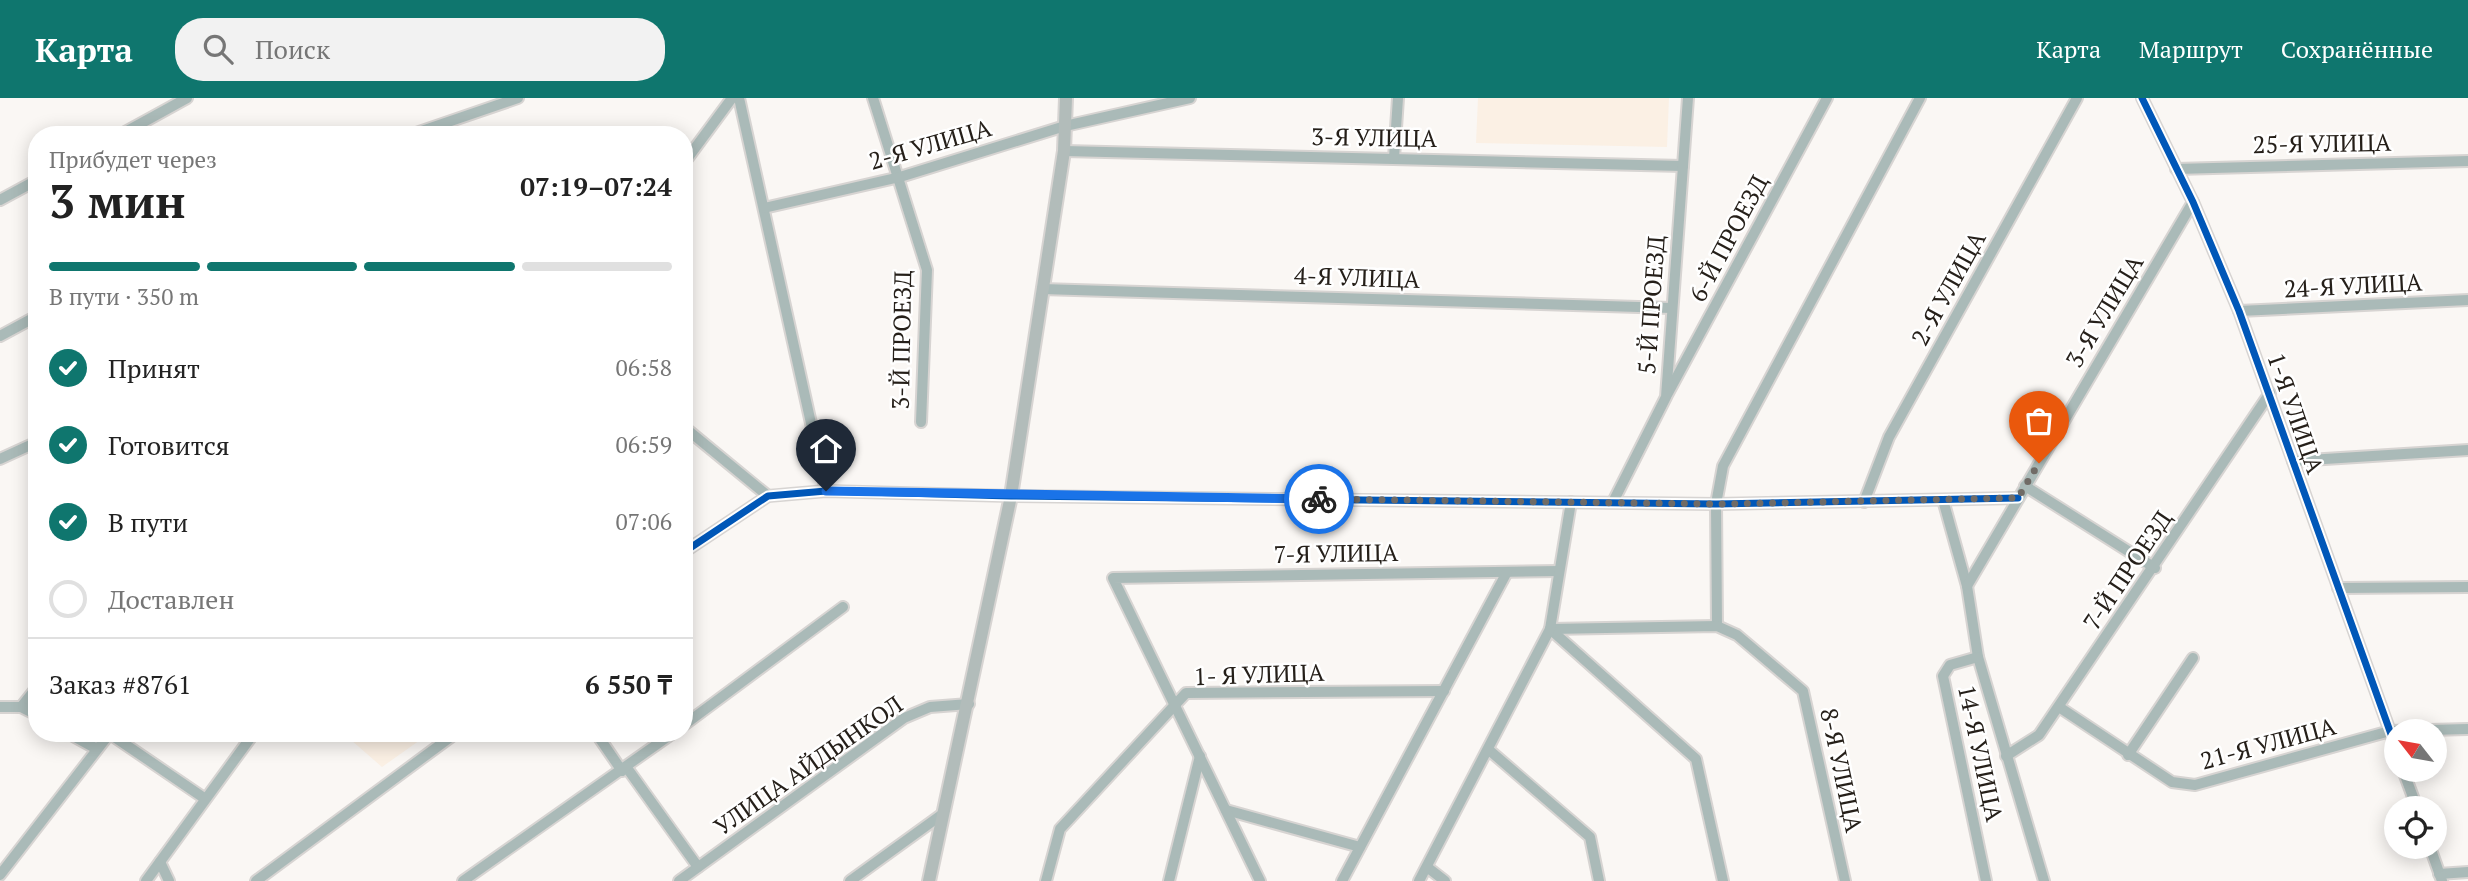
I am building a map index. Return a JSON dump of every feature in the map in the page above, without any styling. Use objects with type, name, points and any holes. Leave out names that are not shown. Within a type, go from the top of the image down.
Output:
[{"type":"main road","points":[[929,881],[969,704],[1011,496],[1064,151],[1066,98]]},
{"type":"street","points":[[136,126],[187,98]]},
{"type":"street","points":[[437,126],[519,98]]},
{"type":"street","points":[[693,151],[732,98]]},
{"type":"street","points":[[739,98],[826,491]]},
{"type":"street","name":"3-Й ПРОЕЗД","points":[[873,98],[927,270],[921,422]]},
{"type":"street","name":"2-Я УЛИЦА","points":[[764,208],[900,177],[1065,126],[1189,98]]},
{"type":"street","points":[[1394,158],[1398,98]]},
{"type":"street","name":"5-Й ПРОЕЗД","points":[[1613,502],[1666,397],[1688,98]]},
{"type":"street","name":"6-Й ПРОЕЗД","points":[[1666,397],[1827,98]]},
{"type":"street","points":[[1550,629],[1717,625],[1716,504],[1723,466],[1920,98]]},
{"type":"street","name":"2-Я УЛИЦА","points":[[1864,502],[1889,437],[2077,98]]},
{"type":"street","name":"1-Я УЛИЦА","points":[[2142,98],[2193,202],[2239,311],[2386,719]]},
{"type":"street","name":"3-Я УЛИЦА","points":[[1064,151],[1683,166]]},
{"type":"street","name":"25-Я УЛИЦА","points":[[2176,169],[2468,161]]},
{"type":"street","points":[[0,200],[28,185]]},
{"type":"street","name":"3-Я УЛИЦА","points":[[1967,586],[2193,202]]},
{"type":"street","name":"4-Я УЛИЦА","points":[[1042,289],[1671,308]]},
{"type":"street","name":"24-Я УЛИЦА","points":[[2239,311],[2468,300]]},
{"type":"street","points":[[0,336],[28,321]]},
{"type":"street","name":"7-Й ПРОЕЗД","points":[[2006,756],[2031,744],[2059,707],[2155,568],[2270,393]]},
{"type":"street","points":[[693,434],[768,496]]},
{"type":"street","points":[[0,458],[28,446]]},
{"type":"street","points":[[2293,461],[2468,450]]},
{"type":"street","points":[[2025,486],[2155,568]]},
{"type":"street","points":[[693,546],[768,496],[826,491],[1011,496],[1716,504],[2018,498]]},
{"type":"street","points":[[1943,500],[1967,586],[1978,657],[2044,881]]},
{"type":"street","points":[[1419,881],[1550,629],[1571,502]]},
{"type":"street","name":"7-Я УЛИЦА","points":[[1176,706],[1113,578],[1559,571]]},
{"type":"street","points":[[1342,881],[1507,572]]},
{"type":"street","points":[[2338,588],[2468,587]]},
{"type":"street","points":[[693,718],[843,607]]},
{"type":"street","name":"8-Я УЛИЦА","points":[[1717,625],[1737,635],[1803,691],[1845,881]]},
{"type":"street","points":[[1550,629],[1696,759],[1723,881]]},
{"type":"street","name":"14-Я УЛИЦА","points":[[1978,657],[1950,665],[1943,676],[1986,881]]},
{"type":"street","points":[[2127,755],[2193,658]]},
{"type":"street","name":"1- Я УЛИЦА","points":[[1046,881],[1060,829],[1186,693],[1444,691]]},
{"type":"street","points":[[21,707],[28,698]]},
{"type":"street","name":"УЛИЦА АЙДЫНКОЛ","points":[[679,881],[904,718],[930,707],[969,704]]},
{"type":"street","points":[[1176,706],[1260,881]]},
{"type":"street","points":[[0,707],[21,707],[28,711]]},
{"type":"street","name":"21-Я УЛИЦА","points":[[2059,707],[2107,737],[2127,755],[2172,782],[2195,785],[2384,733]]},
{"type":"street","name":"21-Я УЛИЦА","points":[[2447,730],[2468,729]]},
{"type":"street","points":[[83,742],[97,750]]},
{"type":"street","points":[[0,875],[103,742]]},
{"type":"street","points":[[123,742],[204,798]]},
{"type":"street","points":[[146,881],[247,742]]},
{"type":"street","points":[[256,881],[444,742]]},
{"type":"street","points":[[603,742],[698,867]]},
{"type":"street","points":[[463,881],[662,742]]},
{"type":"street","points":[[1489,750],[1590,836],[1599,881]]},
{"type":"street","points":[[1169,881],[1200,756]]},
{"type":"street","points":[[1226,810],[1360,847]]},
{"type":"street","points":[[850,881],[944,813]]},
{"type":"street","points":[[2434,859],[2441,877],[2468,872]]},
{"type":"street","points":[[160,862],[169,881]]},
{"type":"street","points":[[1427,867],[1445,881]]},
{"type":"shaded area","points":[[1478,98],[1669,98],[1667,147],[1476,143]]},
{"type":"shaded area","points":[[353,742],[417,742],[382,767]]},
{"type":"cycle path","points":[[2142,98],[2193,202],[2239,311],[2386,719]]},
{"type":"cycle path","points":[[693,546],[768,496],[826,491],[1011,496],[1716,504],[2018,498]]},
{"type":"way so far","points":[[1319,499],[1716,504],[2018,498],[2039,463]]},
{"type":"route","points":[[826,491],[1319,499]]}]
